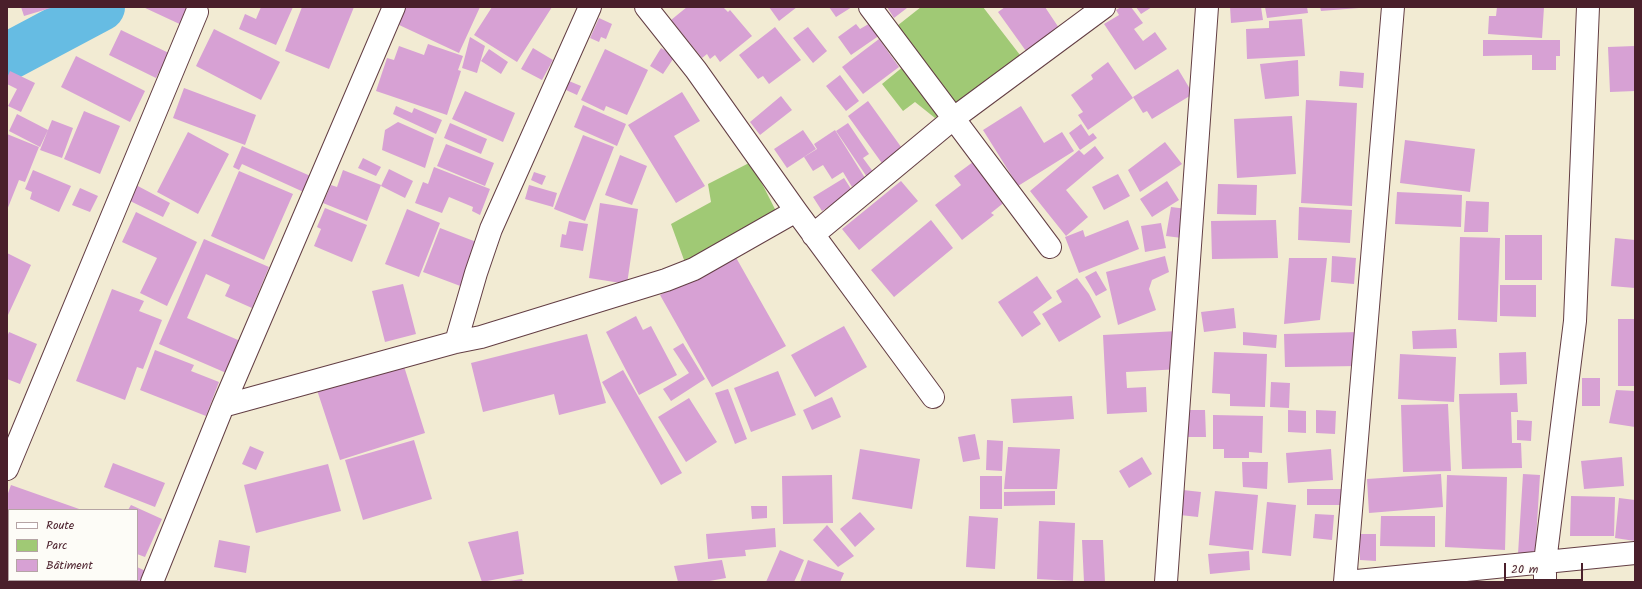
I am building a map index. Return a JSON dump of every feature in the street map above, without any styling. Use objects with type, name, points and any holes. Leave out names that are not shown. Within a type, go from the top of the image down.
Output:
[{"type":"street","points":[[152,582],[223,406],[394,7]]},
{"type":"street","points":[[456,342],[476,273],[491,229],[590,7]]},
{"type":"street","points":[[646,7],[696,70],[796,212],[933,397]]},
{"type":"street","points":[[870,7],[1050,247]]},
{"type":"street","points":[[1166,582],[1207,7]]},
{"type":"street","points":[[1393,7],[1346,582],[1545,572],[1635,553]]},
{"type":"street","points":[[1545,572],[1575,321],[1588,7]]},
{"type":"street","points":[[813,235],[954,118],[1100,8]]},
{"type":"street","points":[[7,469],[197,12]]},
{"type":"street","points":[[223,406],[456,342],[481,337],[594,303],[694,269],[796,212]]},
{"type":"green space","points":[[921,7],[983,7],[1020,55],[935,118],[915,102],[903,111],[882,84],[904,66],[883,37]]},
{"type":"green space","points":[[751,162],[778,215],[688,271],[671,224],[711,202],[708,184]]},
{"type":"building","points":[[21,7],[54,7],[24,16]]},
{"type":"building","points":[[143,7],[196,7],[186,27]]},
{"type":"building","points":[[261,7],[293,7],[276,45],[239,29],[245,14],[256,19]]},
{"type":"building","points":[[302,7],[354,7],[329,69],[285,51]]},
{"type":"building","points":[[405,7],[480,7],[459,53],[397,24]]},
{"type":"building","points":[[492,7],[552,7],[517,62],[474,35]]},
{"type":"building","points":[[687,7],[723,7],[728,12],[730,10],[752,36],[720,62],[715,55],[710,59],[707,54],[702,58],[671,20]]},
{"type":"building","points":[[769,7],[797,7],[779,21]]},
{"type":"building","points":[[829,7],[852,7],[836,17]]},
{"type":"building","points":[[887,7],[907,7],[907,8],[894,18]]},
{"type":"building","points":[[1005,7],[1045,7],[1059,28],[1026,51],[998,12]]},
{"type":"building","points":[[1121,7],[1131,7],[1143,23],[1134,29],[1143,41],[1155,32],[1167,49],[1135,70],[1104,24],[1119,15],[1116,10]]},
{"type":"building","points":[[1136,7],[1152,7],[1141,14]]},
{"type":"building","points":[[1230,7],[1261,7],[1263,20],[1231,23]]},
{"type":"building","points":[[1265,7],[1307,7],[1308,13],[1267,18]]},
{"type":"building","points":[[1320,7],[1359,7],[1359,8],[1321,11]]},
{"type":"building","points":[[1497,7],[1544,7],[1542,38],[1488,34],[1489,16],[1496,16]]},
{"type":"building","points":[[599,18],[612,24],[606,39],[601,37],[599,42],[590,38]]},
{"type":"building","points":[[1302,19],[1305,56],[1247,59],[1246,29],[1269,28],[1269,21]]},
{"type":"building","points":[[872,22],[880,35],[851,55],[838,37],[856,24],[860,29]]},
{"type":"building","points":[[775,27],[801,60],[769,84],[763,76],[758,79],[739,55]]},
{"type":"building","points":[[808,27],[827,51],[813,63],[793,38]]},
{"type":"building","points":[[214,29],[280,62],[261,100],[196,66]]},
{"type":"building","points":[[121,30],[175,56],[166,75],[159,72],[156,78],[109,55]]},
{"type":"building","points":[[470,37],[485,46],[477,73],[462,68]]},
{"type":"building","points":[[879,39],[899,67],[863,94],[842,67]]},
{"type":"building","points":[[1483,40],[1560,40],[1560,56],[1556,56],[1556,70],[1532,70],[1532,55],[1483,56]]},
{"type":"building","points":[[428,44],[463,56],[458,70],[461,71],[447,115],[376,91],[387,58],[394,60],[399,46],[424,55]]},
{"type":"building","points":[[1635,46],[1635,91],[1610,92],[1608,47]]},
{"type":"building","points":[[533,48],[553,60],[542,80],[521,69]]},
{"type":"building","points":[[661,48],[675,56],[663,74],[650,66]]},
{"type":"building","points":[[489,49],[508,62],[501,74],[481,61]]},
{"type":"building","points":[[605,49],[648,70],[627,115],[606,106],[604,111],[581,100]]},
{"type":"building","points":[[76,56],[145,91],[130,122],[61,87]]},
{"type":"building","points":[[1298,60],[1299,96],[1265,99],[1260,64]]},
{"type":"building","points":[[1108,62],[1133,98],[1088,130],[1078,115],[1083,112],[1071,95],[1093,79],[1091,75]]},
{"type":"building","points":[[1178,69],[1193,94],[1152,119],[1147,111],[1143,113],[1133,97]]},
{"type":"building","points":[[10,71],[35,83],[21,112],[8,106],[17,89],[7,84],[7,78]]},
{"type":"building","points":[[1340,71],[1364,73],[1363,88],[1339,86]]},
{"type":"building","points":[[840,75],[859,101],[846,111],[826,86]]},
{"type":"building","points":[[569,81],[581,86],[577,95],[566,90]]},
{"type":"building","points":[[184,88],[256,115],[245,145],[173,118]]},
{"type":"building","points":[[465,91],[515,113],[503,142],[452,119]]},
{"type":"building","points":[[682,92],[700,121],[674,136],[705,186],[676,203],[628,125]]},
{"type":"building","points":[[781,96],[792,110],[760,135],[750,122]]},
{"type":"building","points":[[1306,100],[1357,103],[1352,206],[1301,203]]},
{"type":"building","points":[[868,101],[904,151],[884,166],[848,116]]},
{"type":"building","points":[[583,105],[626,124],[617,146],[574,127]]},
{"type":"building","points":[[396,106],[412,113],[414,108],[442,120],[436,134],[393,114]]},
{"type":"building","points":[[1021,106],[1044,143],[1062,132],[1074,151],[1018,186],[983,130]]},
{"type":"building","points":[[84,111],[120,126],[100,174],[64,159]]},
{"type":"building","points":[[17,114],[48,130],[40,147],[9,131]]},
{"type":"building","points":[[1292,116],[1296,174],[1237,178],[1234,119]]},
{"type":"building","points":[[52,120],[73,128],[62,158],[40,150]]},
{"type":"building","points":[[398,122],[434,138],[425,168],[382,150],[385,130]]},
{"type":"building","points":[[450,123],[487,139],[481,154],[444,138]]},
{"type":"building","points":[[848,123],[869,154],[863,158],[874,173],[867,177],[836,131]]},
{"type":"building","points":[[1081,124],[1089,136],[1093,133],[1097,138],[1080,150],[1069,133]]},
{"type":"building","points":[[803,130],[816,149],[787,168],[774,149]]},
{"type":"building","points":[[835,130],[865,178],[852,187],[843,172],[832,179],[823,165],[813,171],[804,157],[817,149],[814,144]]},
{"type":"building","points":[[188,132],[229,154],[198,214],[157,192]]},
{"type":"building","points":[[7,134],[39,147],[25,182],[19,180],[7,210]]},
{"type":"building","points":[[583,135],[614,147],[585,221],[554,209]]},
{"type":"building","points":[[1405,140],[1475,149],[1470,192],[1400,183]]},
{"type":"building","points":[[1165,142],[1182,164],[1140,192],[1128,170]]},
{"type":"building","points":[[446,144],[494,163],[485,186],[437,166]]},
{"type":"building","points":[[242,146],[315,178],[308,194],[242,164],[239,170],[233,167]]},
{"type":"building","points":[[1095,146],[1104,158],[1066,190],[1088,217],[1066,236],[1030,191],[1079,150],[1084,155]]},
{"type":"building","points":[[620,155],[647,166],[632,205],[605,195]]},
{"type":"building","points":[[363,158],[381,167],[376,176],[358,168]]},
{"type":"building","points":[[973,162],[1011,197],[991,213],[994,215],[962,240],[935,205],[961,185],[954,176]]},
{"type":"building","points":[[434,167],[490,189],[480,215],[472,211],[473,207],[449,197],[442,213],[415,203],[423,182],[428,184]]},
{"type":"building","points":[[389,169],[413,181],[405,198],[381,186]]},
{"type":"building","points":[[33,170],[71,186],[59,212],[30,199],[32,192],[25,189]]},
{"type":"building","points":[[343,170],[381,185],[367,221],[323,203],[331,185],[337,187]]},
{"type":"building","points":[[239,171],[293,194],[264,260],[211,236]]},
{"type":"building","points":[[534,172],[546,176],[542,185],[531,180]]},
{"type":"building","points":[[1118,174],[1130,196],[1104,210],[1092,187]]},
{"type":"building","points":[[844,178],[853,192],[822,211],[813,197]]},
{"type":"building","points":[[901,181],[918,201],[859,250],[842,229]]},
{"type":"building","points":[[1167,181],[1179,200],[1152,217],[1140,199]]},
{"type":"building","points":[[134,184],[170,203],[163,217],[126,199]]},
{"type":"building","points":[[1218,184],[1257,185],[1256,215],[1217,214]]},
{"type":"building","points":[[529,185],[557,193],[553,207],[525,199]]},
{"type":"building","points":[[80,188],[98,196],[90,212],[72,205]]},
{"type":"building","points":[[1397,192],[1462,195],[1461,227],[1395,224]]},
{"type":"building","points":[[1466,201],[1489,202],[1488,232],[1464,232]]},
{"type":"building","points":[[600,203],[638,209],[627,284],[589,278]]},
{"type":"building","points":[[1171,207],[1187,209],[1182,238],[1166,236]]},
{"type":"building","points":[[1299,207],[1352,210],[1350,243],[1298,240]]},
{"type":"building","points":[[325,208],[367,225],[352,262],[314,246],[321,229],[317,227]]},
{"type":"building","points":[[407,209],[440,223],[419,277],[385,264]]},
{"type":"building","points":[[136,212],[197,242],[167,306],[140,293],[157,258],[122,242]]},
{"type":"building","points":[[931,220],[953,248],[894,297],[871,270]]},
{"type":"building","points":[[1128,220],[1139,249],[1079,273],[1065,237],[1083,230],[1085,237]]},
{"type":"building","points":[[1276,220],[1278,258],[1212,259],[1211,221]]},
{"type":"building","points":[[569,221],[588,224],[583,251],[560,247],[562,234],[566,235]]},
{"type":"building","points":[[1161,223],[1166,248],[1145,252],[1141,226]]},
{"type":"building","points":[[440,228],[479,243],[463,287],[423,272]]},
{"type":"building","points":[[1505,235],[1542,235],[1542,280],[1505,280]]},
{"type":"building","points":[[1460,237],[1500,238],[1497,322],[1458,320]]},
{"type":"building","points":[[1615,238],[1635,240],[1635,288],[1611,286]]},
{"type":"building","points":[[204,239],[269,267],[252,308],[225,296],[230,285],[206,274],[187,318],[245,343],[231,375],[159,344]]},
{"type":"building","points":[[7,253],[31,265],[8,315],[7,315]]},
{"type":"building","points":[[734,254],[786,346],[712,387],[660,295]]},
{"type":"building","points":[[1165,256],[1169,272],[1152,280],[1149,289],[1156,310],[1118,325],[1106,272]]},
{"type":"building","points":[[1332,256],[1356,258],[1354,284],[1331,282]]},
{"type":"building","points":[[1289,258],[1327,258],[1320,320],[1284,324]]},
{"type":"building","points":[[1096,271],[1107,290],[1096,296],[1085,277]]},
{"type":"building","points":[[1037,276],[1052,298],[1033,312],[1041,324],[1022,337],[998,302]]},
{"type":"building","points":[[1077,278],[1089,294],[1101,317],[1059,342],[1042,314],[1062,302],[1056,291]]},
{"type":"building","points":[[403,284],[416,334],[385,342],[372,291]]},
{"type":"building","points":[[1500,285],[1536,285],[1536,317],[1500,316]]},
{"type":"building","points":[[112,289],[144,301],[139,311],[162,320],[143,369],[137,367],[125,400],[76,381]]},
{"type":"building","points":[[1234,308],[1236,328],[1204,332],[1201,312]]},
{"type":"building","points":[[636,316],[643,330],[651,326],[677,375],[639,395],[606,332]]},
{"type":"building","points":[[1618,319],[1635,319],[1635,386],[1618,386]]},
{"type":"building","points":[[844,326],[867,367],[815,397],[791,355]]},
{"type":"building","points":[[1456,329],[1457,348],[1413,349],[1412,331]]},
{"type":"building","points":[[1178,331],[1180,369],[1126,372],[1127,388],[1146,387],[1147,412],[1107,414],[1103,335]]},
{"type":"building","points":[[9,332],[37,344],[20,384],[7,379],[7,337]]},
{"type":"building","points":[[1243,332],[1277,335],[1276,348],[1243,345]]},
{"type":"building","points":[[1359,332],[1360,366],[1285,367],[1284,334]]},
{"type":"building","points":[[587,334],[606,403],[559,415],[554,394],[483,412],[471,363]]},
{"type":"building","points":[[683,343],[705,379],[671,401],[663,389],[689,373],[673,349]]},
{"type":"building","points":[[155,350],[194,365],[191,371],[219,382],[206,416],[140,390]]},
{"type":"building","points":[[1214,352],[1267,354],[1265,407],[1230,406],[1230,394],[1212,393]]},
{"type":"building","points":[[1526,352],[1527,384],[1500,385],[1499,353]]},
{"type":"building","points":[[1400,354],[1456,357],[1454,402],[1398,399]]},
{"type":"building","points":[[402,360],[425,433],[340,460],[316,387]]},
{"type":"building","points":[[623,370],[682,473],[661,485],[602,382]]},
{"type":"building","points":[[778,371],[796,415],[751,432],[734,388]]},
{"type":"building","points":[[1582,378],[1600,378],[1600,406],[1582,406]]},
{"type":"building","points":[[1271,382],[1290,383],[1289,408],[1270,407]]},
{"type":"building","points":[[728,389],[747,439],[735,444],[715,393]]},
{"type":"building","points":[[1616,390],[1635,391],[1635,427],[1609,423]]},
{"type":"building","points":[[1517,393],[1518,412],[1511,412],[1512,443],[1521,443],[1522,468],[1462,469],[1459,394]]},
{"type":"building","points":[[1072,396],[1074,419],[1013,423],[1011,399]]},
{"type":"building","points":[[832,397],[841,417],[812,430],[803,410]]},
{"type":"building","points":[[689,398],[717,442],[686,462],[658,417]]},
{"type":"building","points":[[1448,404],[1451,471],[1403,472],[1401,405]]},
{"type":"building","points":[[1187,410],[1205,410],[1206,437],[1187,437]]},
{"type":"building","points":[[1288,410],[1306,411],[1306,433],[1288,432]]},
{"type":"building","points":[[1316,410],[1336,411],[1335,434],[1316,433]]},
{"type":"building","points":[[1213,415],[1263,416],[1262,453],[1249,452],[1249,458],[1224,458],[1224,449],[1213,449]]},
{"type":"building","points":[[1517,420],[1532,421],[1531,441],[1517,440]]},
{"type":"building","points":[[975,434],[980,459],[963,462],[958,437]]},
{"type":"building","points":[[414,440],[432,499],[363,520],[345,460]]},
{"type":"building","points":[[987,440],[1003,441],[1002,471],[986,470]]},
{"type":"building","points":[[250,446],[264,452],[256,470],[242,464]]},
{"type":"building","points":[[1008,447],[1060,449],[1057,489],[1004,489]]},
{"type":"building","points":[[860,449],[920,459],[912,509],[852,499]]},
{"type":"building","points":[[1331,449],[1333,480],[1288,483],[1286,453]]},
{"type":"building","points":[[1142,457],[1152,474],[1129,488],[1119,471]]},
{"type":"building","points":[[1622,457],[1624,486],[1584,489],[1581,461]]},
{"type":"building","points":[[1242,462],[1268,462],[1267,489],[1243,487]]},
{"type":"building","points":[[113,463],[165,483],[155,507],[104,487]]},
{"type":"building","points":[[328,464],[341,511],[256,533],[244,485]]},
{"type":"building","points":[[1441,474],[1443,507],[1369,513],[1367,479]]},
{"type":"building","points":[[1523,474],[1540,475],[1535,556],[1518,554]]},
{"type":"building","points":[[832,475],[833,523],[783,524],[782,476]]},
{"type":"building","points":[[1447,475],[1507,477],[1505,550],[1445,547]]},
{"type":"building","points":[[980,476],[1002,476],[1002,509],[980,509]]},
{"type":"building","points":[[11,485],[79,509],[8,509],[8,524],[7,496]]},
{"type":"building","points":[[1307,489],[1343,489],[1343,505],[1307,505]]},
{"type":"building","points":[[1183,490],[1201,492],[1198,517],[1180,515]]},
{"type":"building","points":[[1055,491],[1055,505],[1004,506],[1004,492]]},
{"type":"building","points":[[1215,491],[1258,495],[1253,550],[1209,545]]},
{"type":"building","points":[[1571,496],[1615,497],[1614,536],[1570,536]]},
{"type":"building","points":[[1619,498],[1635,500],[1635,541],[1615,538]]},
{"type":"building","points":[[1267,502],[1296,505],[1291,556],[1262,553]]},
{"type":"building","points":[[131,505],[162,519],[145,557],[138,554],[138,509],[129,509]]},
{"type":"building","points":[[751,506],[767,506],[767,518],[752,519]]},
{"type":"building","points":[[860,512],[875,529],[855,547],[840,529]]},
{"type":"building","points":[[1315,514],[1334,515],[1332,540],[1313,538]]},
{"type":"building","points":[[969,516],[998,518],[995,569],[966,567]]},
{"type":"building","points":[[1381,516],[1435,516],[1435,547],[1380,546]]},
{"type":"building","points":[[1039,521],[1075,523],[1073,581],[1037,579]]},
{"type":"building","points":[[827,525],[854,556],[838,567],[813,540]]},
{"type":"building","points":[[775,528],[776,547],[745,550],[746,556],[708,559],[706,534]]},
{"type":"building","points":[[518,531],[524,574],[482,582],[468,542]]},
{"type":"building","points":[[8,534],[8,581],[16,582],[7,581]]},
{"type":"building","points":[[1360,534],[1376,534],[1376,561],[1360,560]]},
{"type":"building","points":[[219,540],[250,546],[246,573],[214,567]]},
{"type":"building","points":[[1082,540],[1103,540],[1105,582],[1084,582]]},
{"type":"building","points":[[780,550],[804,560],[794,582],[766,582]]},
{"type":"building","points":[[1249,551],[1250,570],[1210,574],[1208,554]]},
{"type":"building","points":[[722,560],[726,578],[704,582],[678,582],[674,566]]},
{"type":"building","points":[[808,560],[844,573],[840,582],[800,582]]},
{"type":"building","points":[[138,567],[150,573],[146,582],[131,582],[138,581]]},
{"type":"building","points":[[522,579],[523,582],[509,582],[509,581]]},
{"type":"building","points":[[74,581],[130,581],[130,582]]},
{"type":"waterway","points":[[7,57],[101,7]]}]
